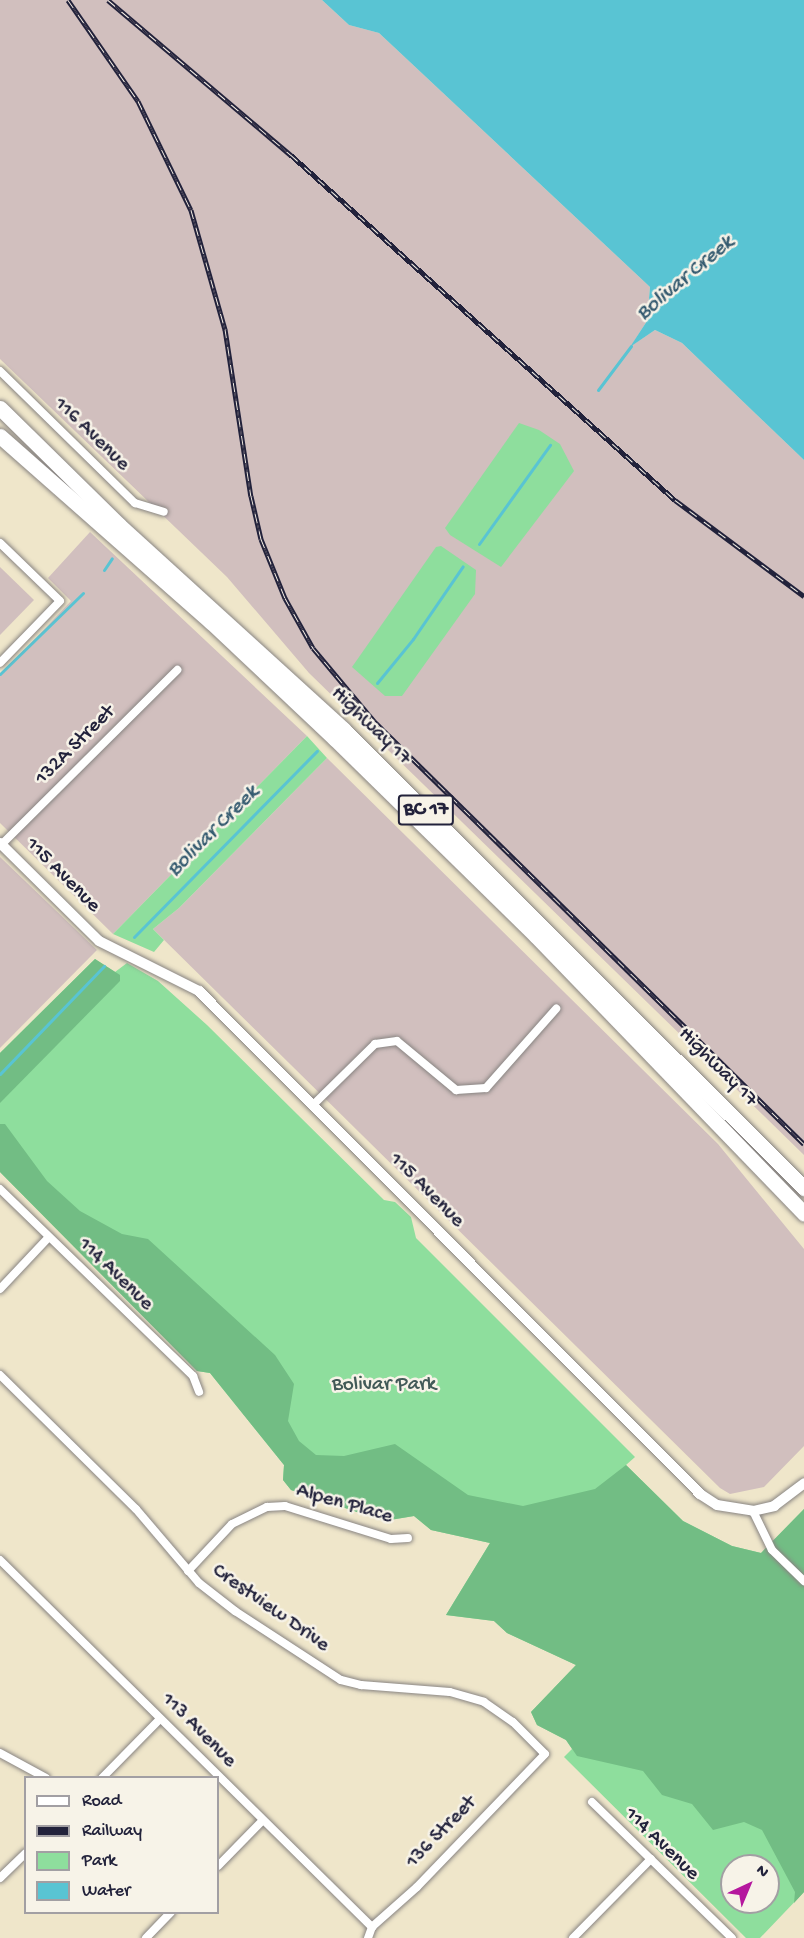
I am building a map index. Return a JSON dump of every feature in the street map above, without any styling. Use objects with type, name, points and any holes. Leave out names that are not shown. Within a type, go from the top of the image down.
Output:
[{"type":"highway","name":"Highway 17","points":[[0,408],[119,525],[343,729],[804,1188]]},
{"type":"highway","name":"Highway 17","points":[[0,436],[211,622],[335,739],[536,936],[804,1214]]},
{"type":"street","name":"116 Avenue","points":[[0,371],[135,503],[164,512]]},
{"type":"street","points":[[0,543],[60,601],[0,663]]},
{"type":"street","name":"132A Street","points":[[0,845],[177,670]]},
{"type":"street","name":"115 Avenue","points":[[0,845],[99,941],[199,991],[700,1494],[717,1505],[753,1511]]},
{"type":"street","points":[[313,1105],[375,1044],[397,1041],[456,1090],[486,1088],[556,1009]]},
{"type":"street","name":"114 Avenue","points":[[0,1189],[193,1376],[199,1392]]},
{"type":"street","points":[[0,1288],[49,1237]]},
{"type":"street","name":"Crestview Drive","points":[[0,1375],[136,1509],[188,1571],[212,1594],[340,1680],[361,1686],[450,1692],[472,1698],[503,1714],[545,1754]]},
{"type":"street","points":[[804,1483],[774,1506],[753,1511],[772,1551],[804,1581]]},
{"type":"street","name":"Alpen Place","points":[[188,1571],[232,1524],[267,1507],[285,1506],[391,1539],[408,1538]]},
{"type":"street","name":"113 Avenue","points":[[0,1560],[218,1776]]},
{"type":"street","points":[[104,1776],[160,1719]]},
{"type":"street","points":[[0,1753],[42,1776]]},
{"type":"street","name":"136 Street","points":[[368,1938],[372,1927],[417,1887],[545,1754]]},
{"type":"street","name":"113 Avenue","points":[[219,1777],[372,1927]]},
{"type":"street","name":"114 Avenue","points":[[592,1802],[732,1938]]},
{"type":"street","points":[[219,1865],[263,1820]]},
{"type":"street","points":[[0,1878],[24,1855]]},
{"type":"street","points":[[573,1938],[651,1859]]},
{"type":"street","points":[[146,1938],[169,1914]]},
{"type":"shaded area","points":[[0,0],[322,0],[349,25],[379,33],[650,287],[647,321],[631,346],[655,330],[682,343],[804,460],[804,1155],[309,673],[227,577],[0,359]]},
{"type":"shaded area","points":[[90,532],[307,736],[113,934],[0,823],[0,676],[71,601],[48,578]]},
{"type":"shaded area","points":[[0,567],[34,600],[0,635]]},
{"type":"shaded area","points":[[327,758],[718,1144],[804,1249],[804,1446],[764,1487],[730,1494],[720,1488],[153,929],[179,908]]},
{"type":"shaded area","points":[[0,857],[97,950],[0,1048]]},
{"type":"green space","points":[[519,423],[539,430],[560,444],[574,471],[501,567],[450,535],[445,528]]},
{"type":"green space","points":[[441,546],[476,570],[475,594],[402,696],[385,696],[352,667],[436,547]]},
{"type":"green space","points":[[307,736],[327,758],[179,908],[153,929],[164,940],[154,952],[113,934]]},
{"type":"green space","name":"Bolivar Park","points":[[95,959],[115,972],[127,963],[158,981],[207,1025],[384,1200],[395,1202],[411,1217],[416,1238],[635,1457],[626,1465],[683,1521],[732,1546],[761,1553],[804,1509],[804,1892],[760,1938],[746,1938],[722,1914],[780,1914],[780,1854],[720,1854],[720,1912],[564,1757],[572,1749],[566,1740],[537,1725],[531,1712],[576,1665],[507,1633],[494,1621],[446,1615],[490,1543],[431,1530],[414,1516],[384,1521],[291,1490],[283,1480],[284,1465],[210,1373],[197,1371],[0,1172],[0,1053]]},
{"type":"green space","points":[[95,959],[120,975],[120,981],[0,1103],[0,1053]]},
{"type":"green space","points":[[0,1124],[5,1124],[47,1181],[80,1211],[122,1234],[148,1239],[275,1355],[294,1384],[288,1421],[299,1441],[316,1455],[344,1456],[395,1444],[468,1495],[523,1506],[595,1489],[626,1465],[683,1521],[732,1546],[761,1553],[804,1509],[804,1892],[794,1903],[795,1892],[780,1864],[780,1854],[775,1854],[762,1830],[744,1822],[713,1830],[692,1804],[662,1795],[643,1771],[577,1756],[566,1740],[537,1725],[531,1712],[576,1665],[507,1633],[494,1621],[446,1615],[490,1543],[431,1530],[414,1516],[384,1521],[291,1490],[283,1480],[284,1465],[210,1373],[197,1371],[0,1172]]},
{"type":"water","points":[[322,0],[804,0],[804,460],[682,343],[655,330],[630,347],[647,321],[650,287],[379,33],[349,25]]},
{"type":"waterway","name":"Bolivar Creek","points":[[598,390],[631,346]]},
{"type":"waterway","name":"Bolivar Creek","points":[[479,544],[550,445]]},
{"type":"waterway","points":[[104,570],[112,558]]},
{"type":"waterway","name":"Bolivar Creek","points":[[377,683],[413,639],[463,566]]},
{"type":"waterway","points":[[0,674],[83,593]]},
{"type":"waterway","name":"Bolivar Creek","points":[[134,937],[317,751]]},
{"type":"waterway","name":"Bolivar Creek","points":[[0,1074],[104,966]]},
{"type":"railway","points":[[68,0],[138,101],[191,210],[225,329],[251,496],[261,539],[285,598],[313,648],[374,721],[804,1144]]},
{"type":"railway","points":[[108,0],[291,155],[675,500],[804,596]]}]
